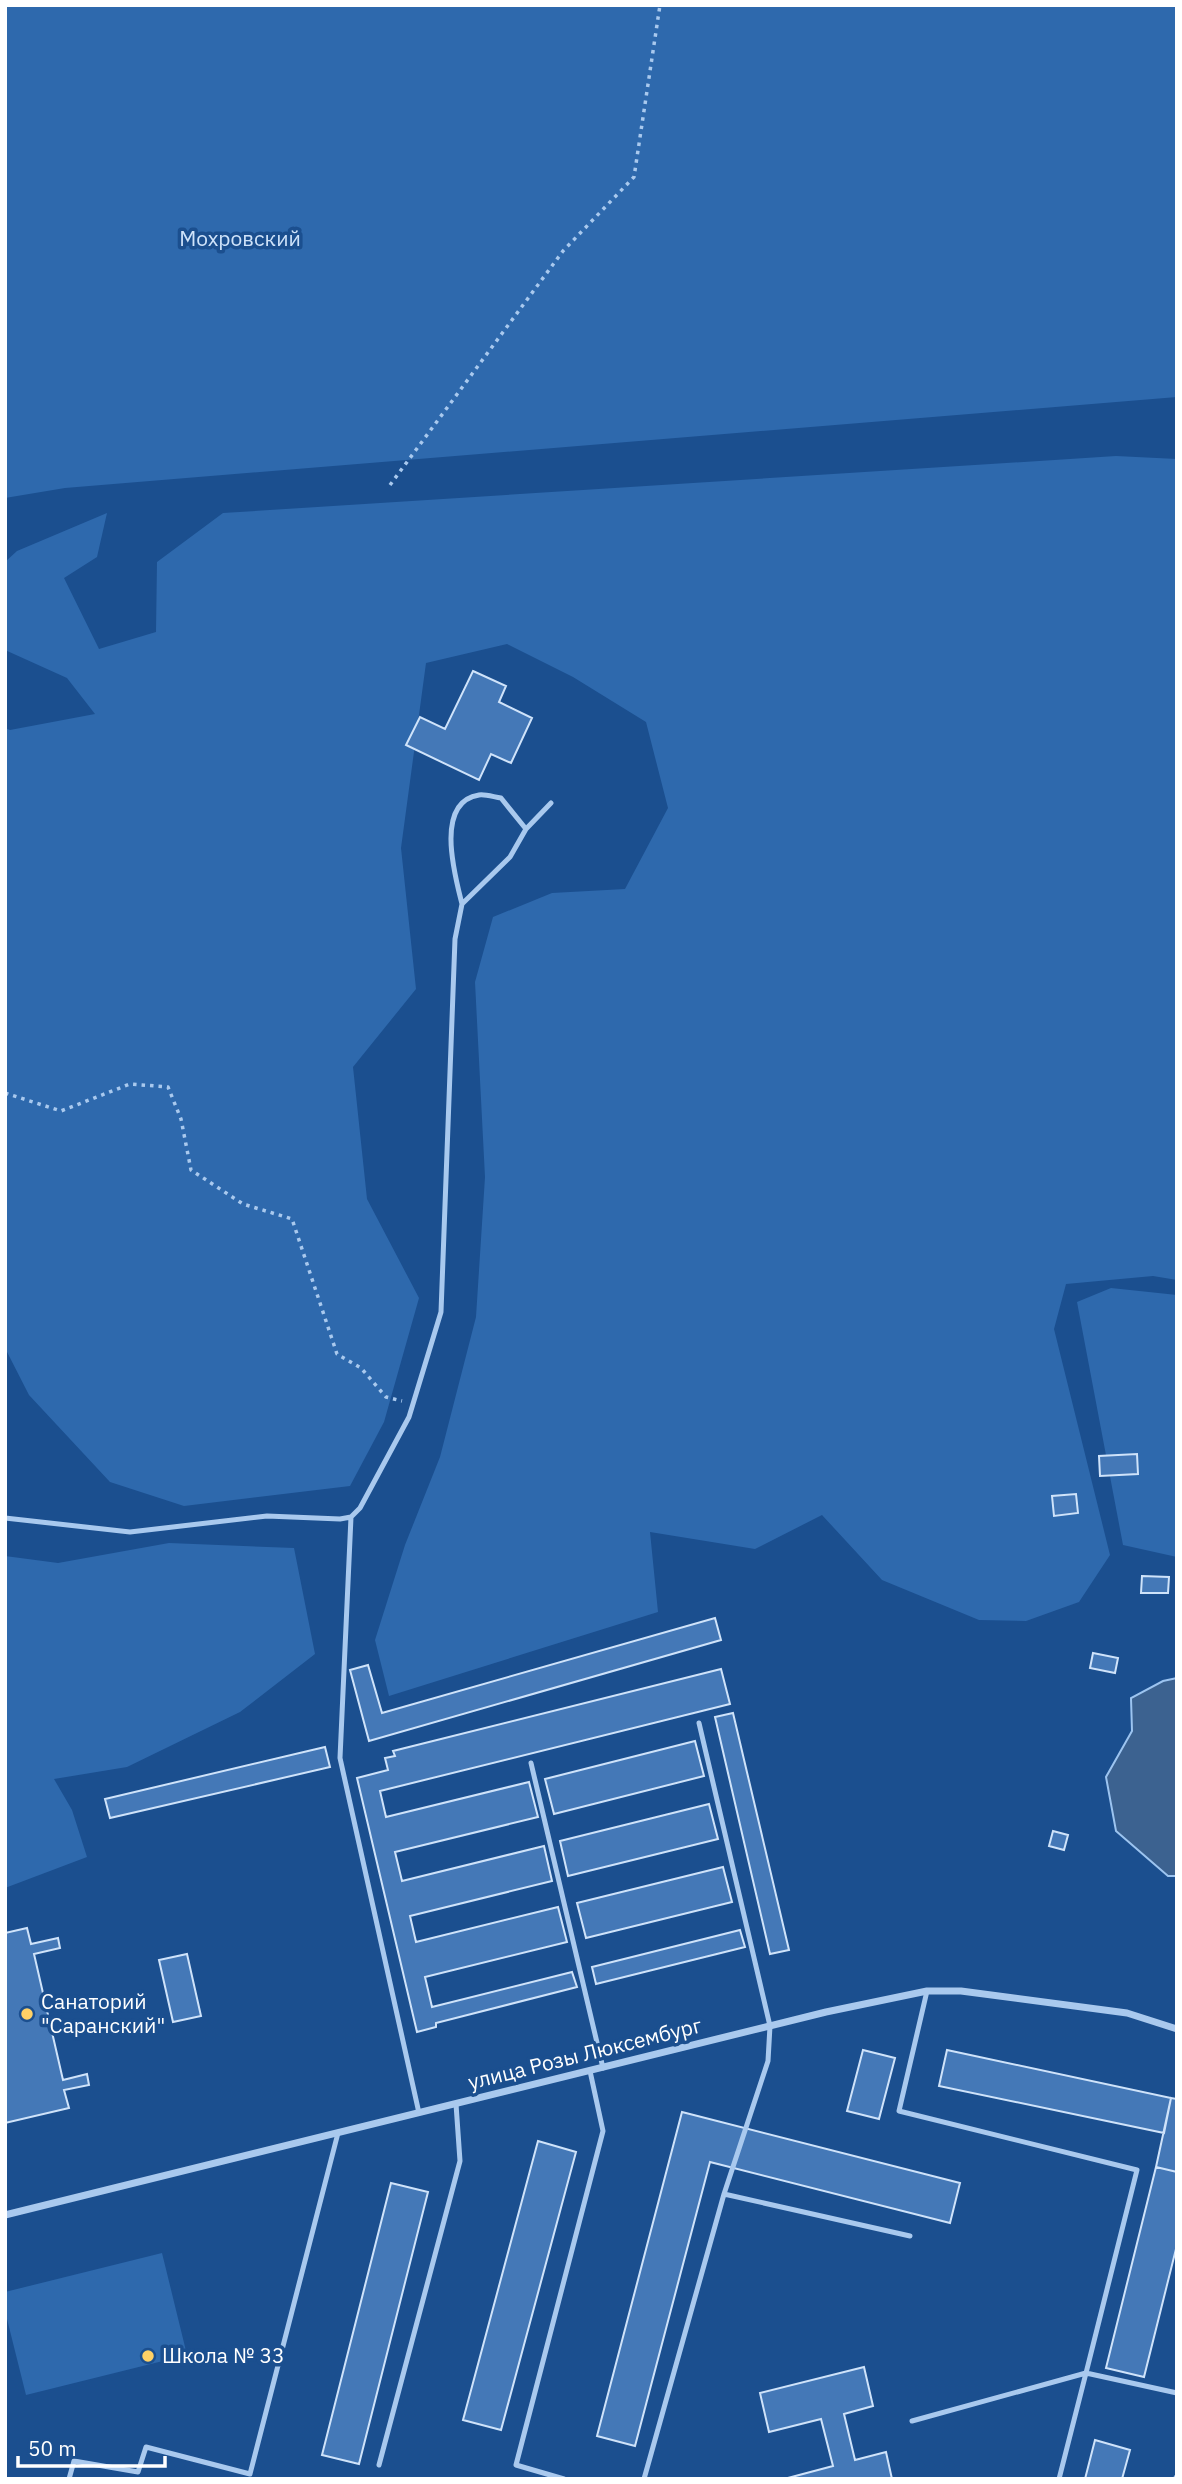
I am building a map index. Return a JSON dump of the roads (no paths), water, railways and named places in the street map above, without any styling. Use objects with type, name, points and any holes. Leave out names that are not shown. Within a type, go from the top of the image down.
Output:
[{"type":"street","name":"улица Розы Люксембург","points":[[5,2216],[770,2026],[927,1991],[961,1991],[1127,2013],[1177,2029]]},
{"type":"lane","points":[[419,2113],[340,1758],[351,1517],[366,1497],[414,1404],[440,1312],[455,939],[463,904],[456,879],[449,827],[461,806],[478,795],[501,798],[526,829]]},
{"type":"lane","points":[[463,904],[510,857],[526,829],[551,803]]},
{"type":"lane","points":[[5,1518],[130,1532],[267,1516],[340,1519],[351,1517]]},
{"type":"lane","points":[[644,2479],[724,2194],[768,2062],[770,2026],[699,1723]]},
{"type":"lane","points":[[531,1763],[603,2068]]},
{"type":"lane","points":[[927,1991],[899,2111],[1137,2170],[1059,2479]]},
{"type":"lane","points":[[564,2479],[516,2465],[603,2131],[590,2071]]},
{"type":"lane","points":[[379,2465],[460,2161],[456,2104]]},
{"type":"lane","points":[[69,2479],[74,2461],[138,2472],[146,2448],[250,2474],[338,2133]]},
{"type":"lane","points":[[724,2194],[910,2236]]},
{"type":"lane","points":[[912,2421],[1086,2373],[1177,2393]]},
{"type":"place","name":"Санаторий \"Саранский\"","points":[[27,2014]]},
{"type":"place","name":"Школа № 33","points":[[148,2356]]},
{"type":"park label","name":"Мохровский","points":[[240,239]]}]
